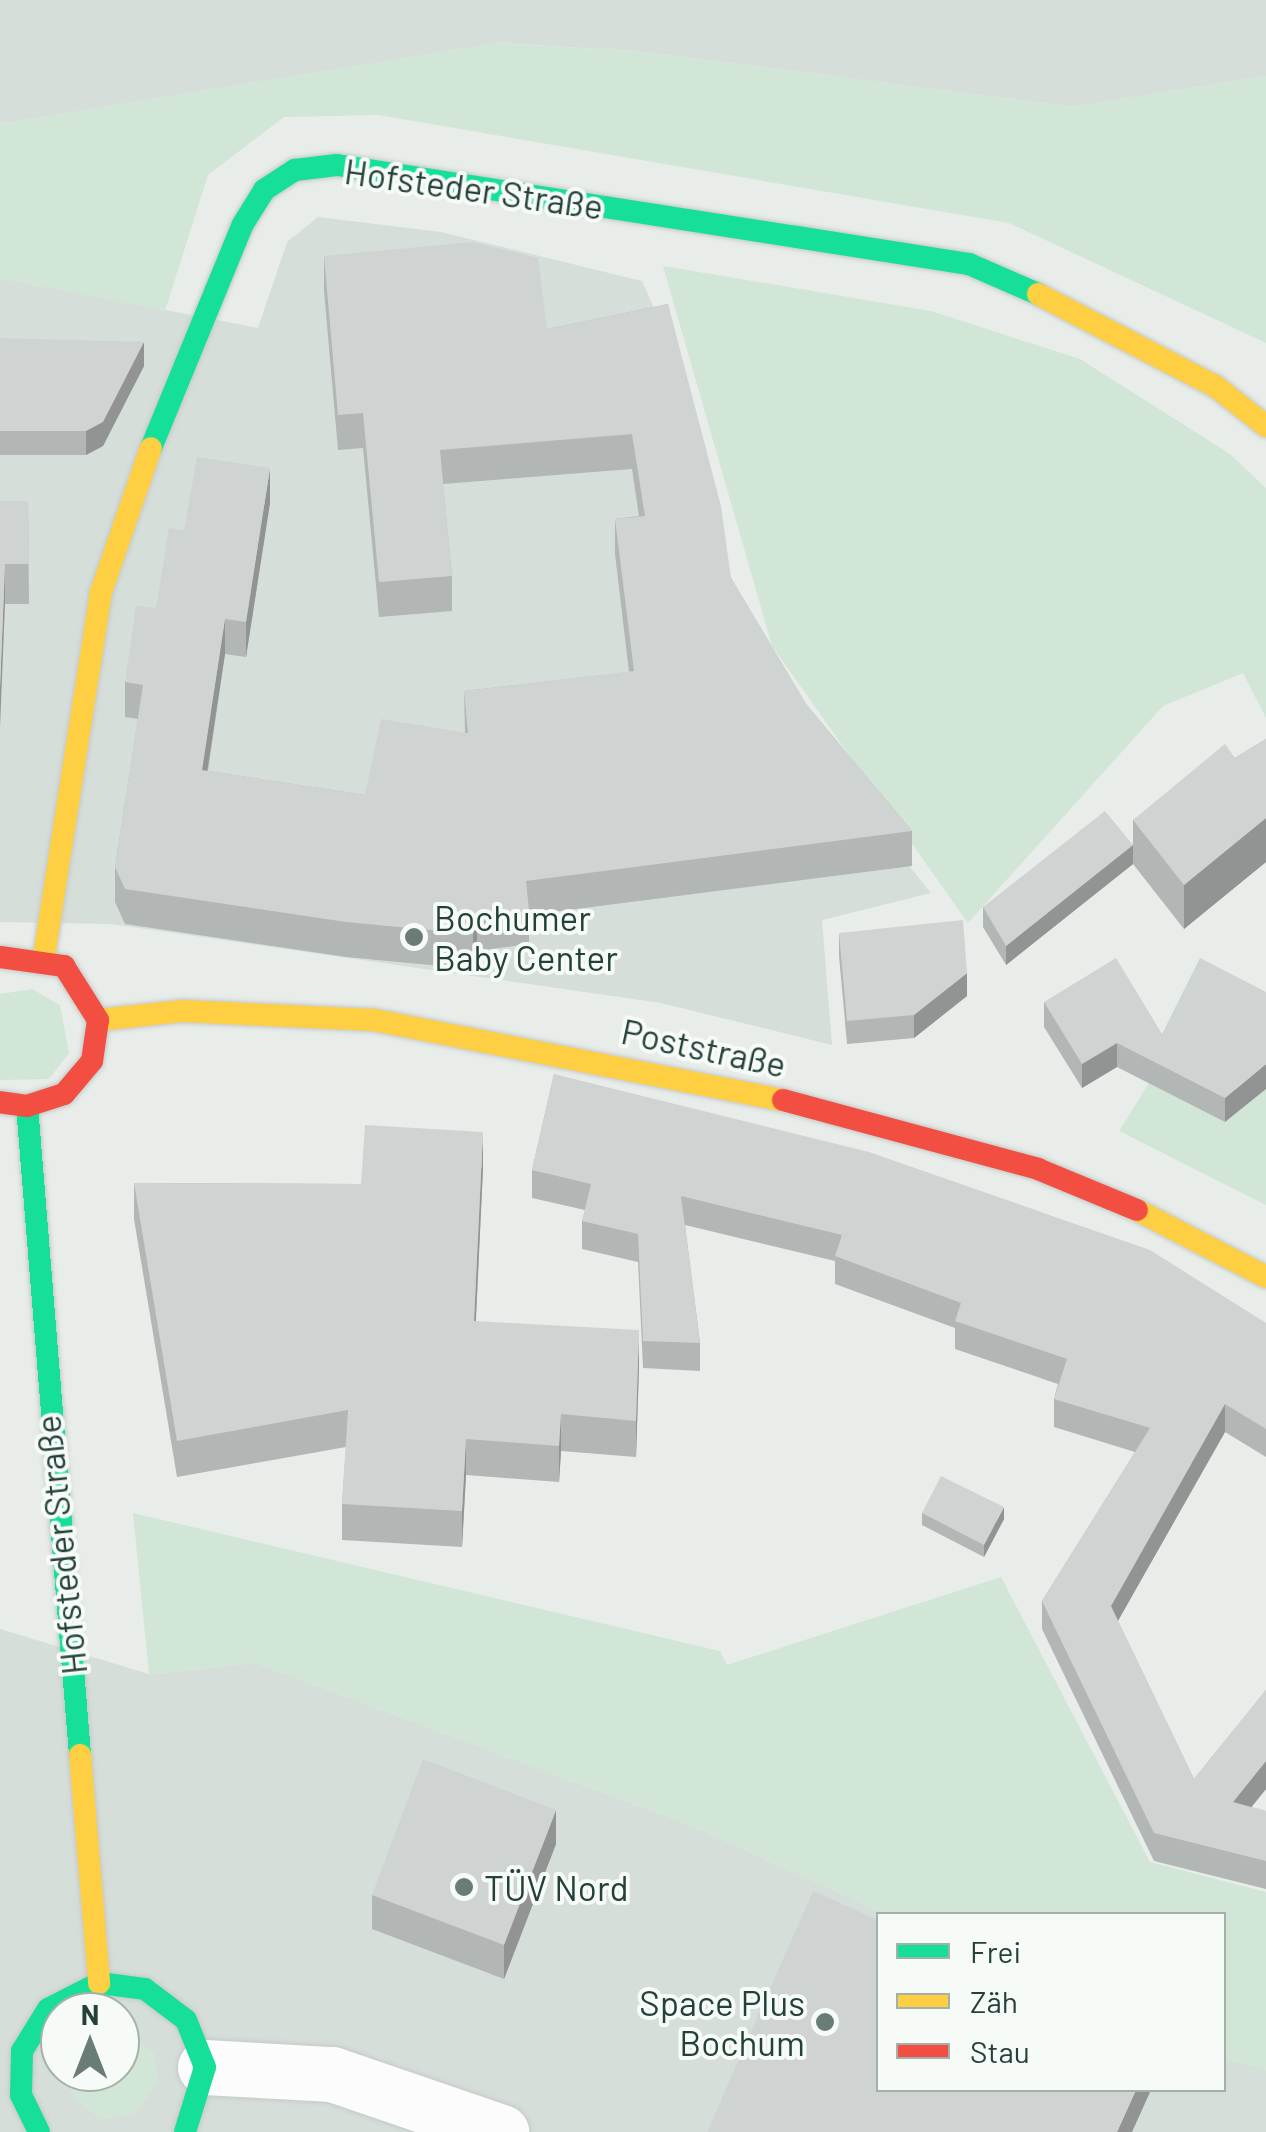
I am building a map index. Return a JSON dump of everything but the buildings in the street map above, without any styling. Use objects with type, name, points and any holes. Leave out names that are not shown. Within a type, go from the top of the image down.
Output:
[{"type":"street","name":"Hofsteder Straße","points":[[44,956],[102,592],[124,516],[243,224],[264,190],[294,170],[338,165],[970,264],[1103,323],[1215,386],[1266,426]]},
{"type":"street","points":[[0,957],[44,956],[80,980],[98,1020],[80,1080],[27,1106],[0,1102]]},
{"type":"street","name":"Poststraße","points":[[98,1020],[182,1011],[374,1020],[840,1111],[1038,1170],[1168,1222],[1266,1277]]},
{"type":"street","name":"Hofsteder Straße","points":[[27,1106],[99,1983]]},
{"type":"street","points":[[39,2132],[21,2095],[22,2051],[48,2009],[99,1983],[168,2001],[205,2068],[185,2132]]},
{"type":"street","points":[[205,2068],[332,2074],[501,2132]]},
{"type":"shaded area","points":[[0,0],[1266,0],[1266,76],[1073,107],[634,51],[498,43],[0,124]]},
{"type":"shaded area","points":[[318,217],[441,232],[642,281],[668,339],[731,613],[806,739],[931,893],[822,920],[832,1045],[661,1003],[111,924],[0,922],[0,278],[258,328],[287,242]]},
{"type":"shaded area","points":[[0,1629],[149,1674],[256,1663],[690,1825],[882,1912],[876,1912],[876,2092],[1226,2092],[1226,2059],[1266,2070],[1266,2132],[0,2132]]},
{"type":"green space","points":[[497,43],[634,51],[1073,107],[1266,76],[1266,343],[1009,223],[378,115],[284,117],[208,175],[165,311],[0,278],[0,124]]},
{"type":"green space","points":[[663,266],[931,311],[1080,359],[1230,454],[1266,488],[1266,718],[1243,673],[1163,706],[968,923],[772,646]]},
{"type":"green space","points":[[32,989],[60,1005],[69,1053],[49,1079],[0,1080],[0,994]]},
{"type":"green space","points":[[1149,1083],[1225,1122],[1266,1089],[1266,1205],[1119,1131]]},
{"type":"green space","points":[[133,1513],[720,1651],[727,1665],[1001,1577],[1150,1862],[1266,1892],[1266,2070],[1226,2059],[1226,1912],[882,1912],[690,1825],[256,1663],[149,1674]]},
{"type":"green space","points":[[140,2042],[154,2053],[158,2082],[134,2115],[101,2119],[74,2099],[72,2092],[140,2092]]},
{"type":"traffic: fast","points":[[151,448],[243,224],[264,190],[295,170],[337,165],[969,264],[1038,294]]},
{"type":"traffic: fast","points":[[27,1106],[80,1755]]},
{"type":"traffic: fast","points":[[39,2132],[21,2095],[22,2051],[48,2009],[99,1983],[145,1989],[186,2020],[205,2067],[185,2132]]},
{"type":"traffic: slow","points":[[1038,294],[1215,386],[1266,426]]},
{"type":"traffic: slow","points":[[44,956],[101,592],[151,448]]},
{"type":"traffic: slow","points":[[98,1020],[182,1011],[374,1020],[783,1100]]},
{"type":"traffic: slow","points":[[1137,1210],[1266,1277]]},
{"type":"traffic: slow","points":[[80,1755],[99,1983]]},
{"type":"traffic: jam","points":[[0,957],[64,966],[98,1020],[92,1061],[64,1094],[27,1106],[0,1102]]},
{"type":"traffic: jam","points":[[783,1100],[1038,1169],[1137,1210]]},
{"type":"place","name":"Bochumer Baby Center","points":[[414,937]]},
{"type":"place","name":"TÜV Nord","points":[[464,1887]]},
{"type":"place","name":"Space Plus Bochum","points":[[825,2022]]}]
